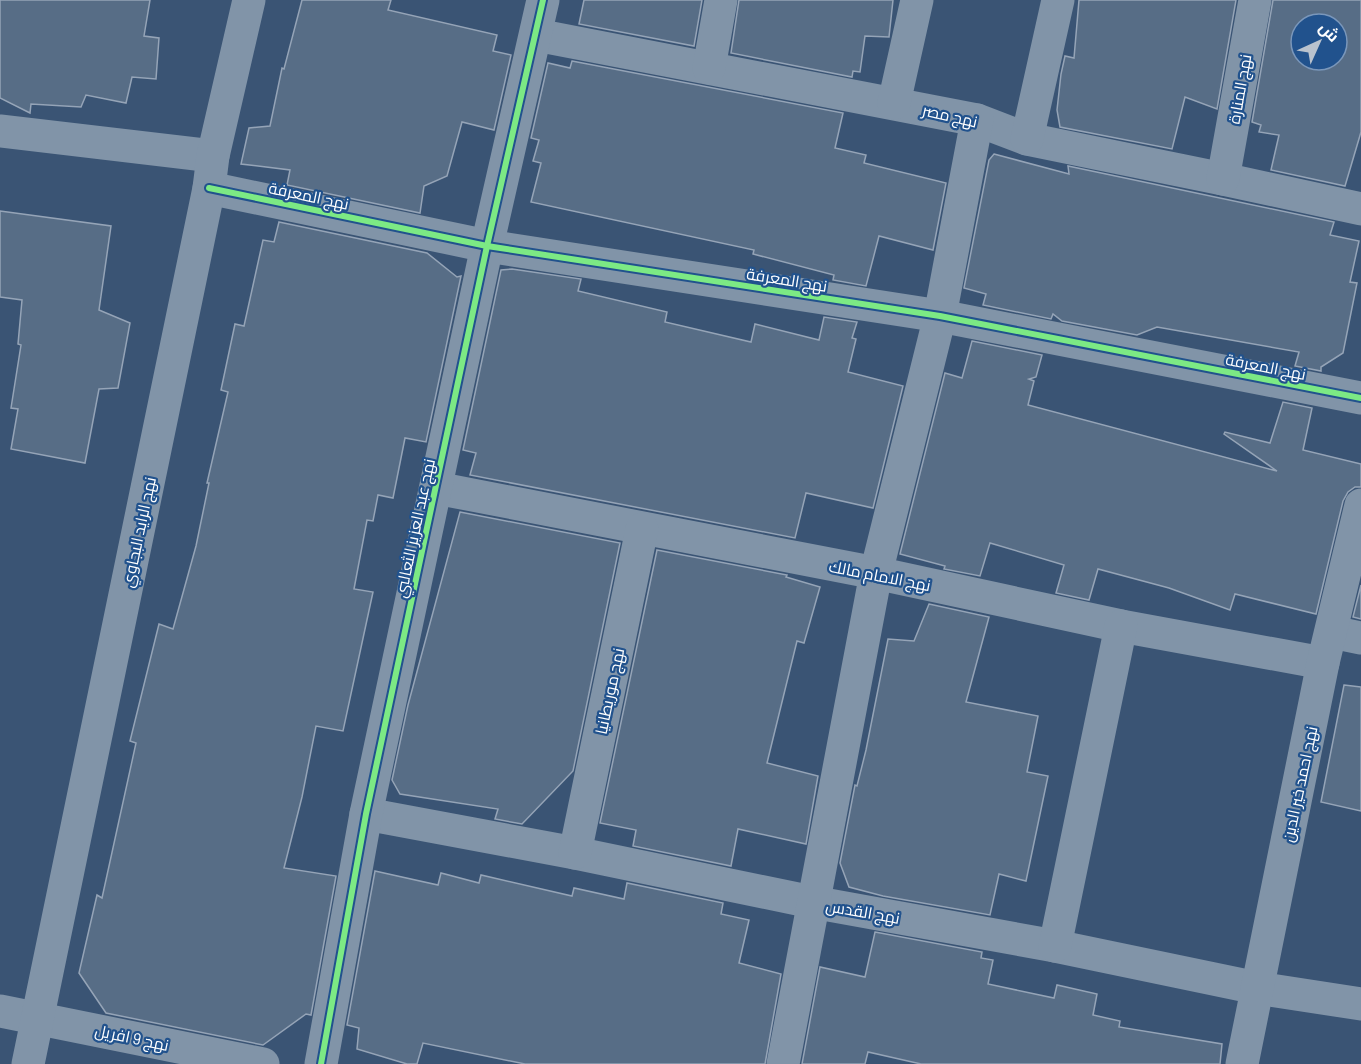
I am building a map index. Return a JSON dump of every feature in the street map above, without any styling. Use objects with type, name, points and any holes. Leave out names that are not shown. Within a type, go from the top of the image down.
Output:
[{"type":"street","name":"نهج الرايد البجاوي","points":[[28,1064],[211,172],[249,0]]},
{"type":"street","name":"نهج عبد العزيز الثعالبي","points":[[321,1064],[366,814],[487,246],[543,0]]},
{"type":"street","points":[[709,68],[721,0]]},
{"type":"street","points":[[894,103],[917,0]]},
{"type":"street","points":[[1027,139],[1058,0]]},
{"type":"street","name":"نهج المنارة","points":[[1223,179],[1255,0]]},
{"type":"street","name":"نهج مصر","points":[[536,35],[976,120],[1027,139],[1361,209]]},
{"type":"street","points":[[783,1064],[876,573],[940,316],[976,120]]},
{"type":"street","name":"نهج المعرفة","points":[[0,131],[211,172],[487,246],[940,316],[1361,398]]},
{"type":"street","name":"نهج الامام مالك","points":[[436,488],[876,573],[1121,626],[1323,663]]},
{"type":"street","name":"نهج احمد خير الدين","points":[[1242,1064],[1323,663],[1346,635],[1361,505]]},
{"type":"street","name":"نهج موريطانيا","points":[[575,853],[642,529]]},
{"type":"street","points":[[1054,946],[1121,626]]},
{"type":"street","name":"نهج القدس","points":[[366,814],[575,853],[812,902],[1054,946],[1257,988],[1361,1004]]},
{"type":"street","name":"نهج 9 افريل","points":[[0,1011],[263,1064]]},
{"type":"building","points":[[0,0],[150,0],[144,36],[159,38],[156,79],[132,77],[126,103],[86,95],[81,107],[31,104],[30,113],[0,98]]},
{"type":"building","points":[[302,0],[391,0],[388,10],[497,35],[493,51],[511,55],[494,130],[462,122],[447,176],[424,186],[420,213],[287,185],[290,170],[241,164],[249,128],[270,126],[282,68],[284,69]]},
{"type":"building","points":[[584,0],[702,0],[694,46],[579,24]]},
{"type":"building","points":[[739,0],[893,0],[889,37],[865,36],[860,72],[853,71],[852,77],[731,53]]},
{"type":"building","points":[[1079,0],[1236,0],[1217,109],[1185,97],[1172,149],[1060,127],[1057,110],[1061,74],[1065,56],[1074,58]]},
{"type":"building","points":[[1273,0],[1361,0],[1361,132],[1345,186],[1271,170],[1279,135],[1259,132],[1261,125],[1252,122]]},
{"type":"building","points":[[572,61],[843,113],[835,148],[866,155],[864,163],[946,183],[933,250],[879,236],[866,286],[833,280],[834,275],[753,254],[754,250],[531,202],[541,163],[533,161],[539,140],[531,138],[548,63],[570,68]]},
{"type":"building","points":[[994,154],[1069,174],[1068,166],[1334,222],[1330,235],[1359,241],[1350,282],[1357,283],[1343,353],[1321,367],[1321,371],[1295,366],[1299,352],[1157,327],[1137,335],[1062,321],[1053,314],[1051,319],[983,305],[986,294],[964,288],[989,160]]},
{"type":"building","points":[[0,211],[111,226],[99,310],[130,323],[118,388],[99,389],[85,463],[11,449],[18,409],[11,408],[21,345],[18,344],[22,300],[0,297]]},
{"type":"building","points":[[279,222],[427,253],[457,277],[461,276],[426,442],[405,438],[393,498],[378,495],[373,521],[367,520],[354,589],[373,592],[343,731],[316,726],[302,797],[284,868],[336,876],[311,1015],[306,1014],[263,1045],[106,1013],[79,973],[97,895],[102,898],[136,743],[130,741],[159,624],[173,629],[196,546],[209,483],[207,483],[228,392],[221,390],[235,324],[244,326],[263,240],[274,242]]},
{"type":"building","points":[[512,269],[581,279],[578,291],[667,312],[665,322],[751,342],[755,324],[819,340],[824,317],[857,322],[852,338],[856,339],[848,372],[903,386],[873,508],[806,493],[795,538],[470,475],[476,453],[463,450],[501,270]]},
{"type":"building","points":[[972,341],[1042,355],[1036,377],[1029,379],[1034,381],[1028,405],[1277,471],[1224,434],[1225,432],[1270,443],[1283,402],[1312,408],[1303,450],[1361,464],[1361,487],[1355,487],[1348,492],[1343,501],[1316,614],[1235,594],[1230,610],[1169,588],[1098,569],[1089,600],[1056,593],[1064,565],[990,543],[980,576],[944,569],[945,566],[900,554],[945,373],[962,378]]},
{"type":"building","points":[[460,512],[620,543],[573,771],[522,824],[495,819],[498,809],[400,794],[392,780],[408,705]]},
{"type":"building","points":[[657,550],[787,575],[786,577],[820,587],[804,643],[797,641],[767,763],[818,776],[806,844],[738,829],[731,866],[633,846],[636,830],[600,823]]},
{"type":"building","points":[[1361,585],[1361,619],[1353,617]]},
{"type":"building","points":[[929,604],[989,617],[966,702],[1038,716],[1027,772],[1048,776],[1026,881],[999,874],[990,915],[883,896],[849,887],[840,863],[888,639],[914,641]]},
{"type":"building","points":[[1344,685],[1361,687],[1361,811],[1321,802]]},
{"type":"building","points":[[375,871],[438,885],[441,873],[479,883],[481,875],[572,896],[574,888],[624,899],[627,883],[723,903],[721,914],[749,920],[739,963],[781,974],[765,1064],[525,1064],[423,1043],[417,1064],[407,1064],[357,1049],[359,1028],[347,1025]]},
{"type":"building","points":[[875,932],[982,952],[981,958],[993,960],[988,984],[1054,998],[1057,985],[1097,994],[1093,1015],[1120,1021],[1119,1027],[1222,1044],[1220,1064],[921,1064],[868,1052],[865,1064],[802,1064],[820,967],[865,977]]},
{"type":"cycle path","points":[[321,1064],[366,814],[487,246],[543,0]]},
{"type":"cycle path","points":[[209,188],[487,246],[940,316],[1361,398]]}]
